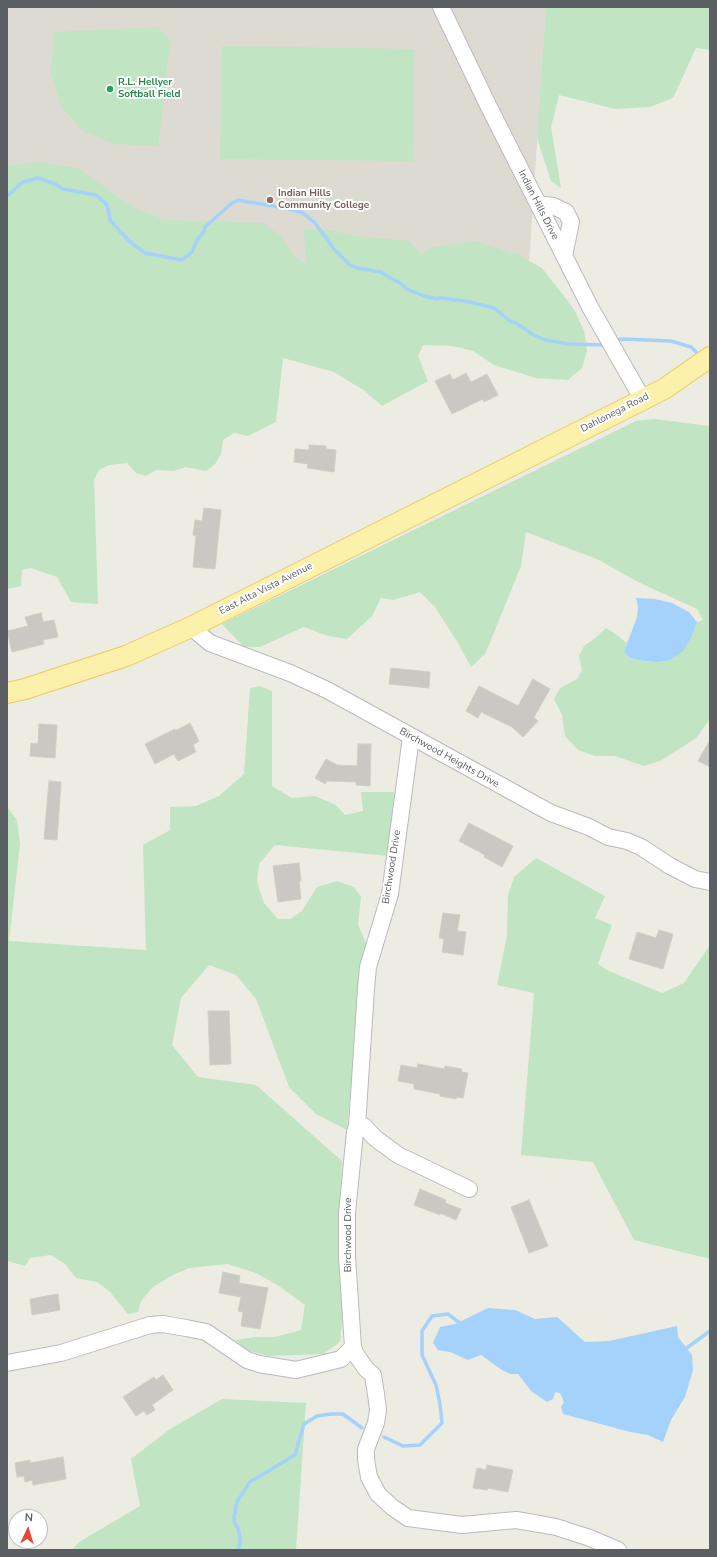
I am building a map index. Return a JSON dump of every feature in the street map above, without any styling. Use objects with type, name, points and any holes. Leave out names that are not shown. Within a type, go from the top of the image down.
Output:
[{"type":"main road","name":"Dahlonega Road","points":[[516,463],[664,389],[710,357]]},
{"type":"main road","name":"East Alta Vista Avenue","points":[[7,693],[25,689],[126,656],[191,627],[516,463]]},
{"type":"street","name":"Indian Hills Drive","points":[[441,7],[590,307],[643,400]]},
{"type":"street","points":[[538,204],[553,206],[566,212],[571,222],[564,256]]},
{"type":"street","name":"Birchwood Heights Drive","points":[[191,627],[210,643],[290,673],[327,690],[551,813],[589,827],[608,837],[627,841],[641,847],[670,866],[694,879],[710,882]]},
{"type":"street","name":"Birchwood Drive","points":[[353,1346],[347,1257],[347,1213],[355,1132],[357,1126],[368,967],[390,894],[411,737]]},
{"type":"street","points":[[357,1126],[364,1126],[375,1138],[398,1156],[469,1189]]},
{"type":"street","points":[[7,1363],[61,1353],[150,1325],[168,1325],[206,1332],[247,1360],[259,1364],[296,1370],[341,1358],[353,1346],[355,1353],[362,1364],[373,1375],[378,1410],[376,1423],[366,1448],[366,1460],[369,1477],[378,1494],[392,1507],[408,1518],[462,1525],[516,1520],[556,1527],[590,1544],[618,1550]]},
{"type":"shaded area","name":"Indian Hills Community College","points":[[7,7],[546,7],[527,295],[7,262]]},
{"type":"green space","points":[[546,7],[710,7],[710,50],[696,48],[673,98],[650,107],[615,109],[559,95],[551,127],[561,188],[551,181],[537,138]]},
{"type":"green space","name":"R.L. Hellyer Softball Field","points":[[158,27],[170,41],[158,146],[115,144],[83,131],[61,106],[51,73],[54,32]]},
{"type":"green space","points":[[222,46],[414,49],[413,161],[220,159]]},
{"type":"green space","points":[[37,162],[78,168],[132,207],[165,220],[263,223],[280,235],[295,257],[307,264],[303,229],[327,230],[358,236],[410,241],[421,254],[431,248],[475,241],[519,255],[542,268],[574,309],[584,331],[587,351],[582,368],[568,380],[536,378],[494,365],[473,351],[453,346],[423,345],[418,356],[428,381],[382,406],[365,391],[334,372],[283,358],[276,422],[248,436],[234,433],[223,440],[221,454],[215,464],[206,471],[185,467],[174,471],[156,470],[146,476],[136,473],[127,463],[109,465],[99,470],[94,480],[98,604],[71,602],[57,577],[31,568],[22,570],[21,586],[7,589],[7,166]]},
{"type":"green space","points":[[654,419],[710,426],[710,719],[696,738],[662,760],[644,766],[615,756],[595,756],[578,750],[565,736],[562,715],[554,699],[560,688],[577,679],[582,670],[579,656],[584,646],[606,628],[627,643],[624,652],[630,658],[657,662],[692,636],[697,622],[703,620],[697,609],[638,582],[599,560],[526,532],[521,566],[491,640],[485,654],[471,667],[458,643],[435,607],[420,592],[393,600],[381,598],[372,616],[347,639],[328,636],[304,627],[260,647],[244,647],[222,624],[636,421]]},
{"type":"green space","points":[[260,686],[272,691],[272,786],[292,798],[315,796],[336,805],[345,815],[363,811],[361,792],[394,792],[388,856],[275,845],[259,864],[257,882],[264,903],[278,919],[290,919],[302,911],[317,887],[337,881],[354,887],[361,897],[358,925],[367,945],[362,965],[347,1130],[316,1114],[289,1087],[256,999],[236,975],[209,965],[181,998],[172,1045],[198,1077],[256,1085],[342,1161],[339,1221],[343,1312],[340,1342],[323,1354],[268,1356],[246,1350],[236,1340],[256,1337],[275,1337],[301,1330],[305,1305],[279,1286],[256,1273],[227,1264],[189,1268],[171,1276],[153,1287],[141,1301],[138,1312],[128,1314],[110,1292],[97,1282],[76,1278],[65,1264],[51,1255],[30,1258],[25,1266],[7,1261],[7,807],[17,820],[20,844],[9,941],[146,950],[143,845],[170,830],[170,807],[196,806],[219,796],[244,774],[250,688]]},
{"type":"green space","points":[[536,858],[605,896],[595,918],[612,925],[598,964],[609,971],[662,993],[684,983],[710,945],[710,1259],[634,1240],[593,1162],[521,1155],[534,993],[497,985],[507,936],[508,895],[514,877]]},
{"type":"green space","points":[[222,1399],[306,1403],[296,1550],[72,1550],[79,1542],[140,1506],[131,1459],[170,1429]]},
{"type":"water","points":[[636,598],[655,599],[672,603],[689,612],[697,622],[692,636],[683,651],[670,660],[657,662],[630,658],[624,652],[637,617],[638,607]]},
{"type":"water","points":[[488,1308],[515,1310],[535,1319],[557,1317],[585,1342],[609,1341],[677,1326],[678,1337],[692,1355],[693,1370],[685,1397],[671,1420],[663,1442],[648,1435],[630,1432],[563,1414],[561,1407],[564,1402],[560,1393],[555,1392],[553,1399],[547,1402],[531,1391],[518,1374],[510,1374],[502,1370],[481,1355],[468,1360],[450,1352],[438,1350],[433,1343],[440,1327],[455,1324]]},
{"type":"building","points":[[466,373],[471,382],[487,374],[498,395],[484,402],[483,399],[452,414],[435,381],[450,374],[453,380]]},
{"type":"building","points":[[309,445],[326,446],[326,449],[336,450],[334,472],[307,468],[308,464],[294,462],[295,449],[309,450]]},
{"type":"building","points":[[204,508],[221,510],[215,569],[193,567],[196,536],[193,535],[195,520],[202,521]]},
{"type":"building","points":[[41,613],[43,622],[54,620],[58,637],[43,640],[44,644],[12,652],[7,631],[28,626],[25,617]]},
{"type":"building","points":[[391,668],[430,672],[429,688],[389,684]]},
{"type":"building","points":[[533,679],[550,689],[534,717],[538,721],[523,737],[512,727],[481,712],[478,718],[466,711],[479,686],[518,706]]},
{"type":"building","points":[[190,723],[199,741],[193,745],[196,752],[178,761],[174,754],[155,764],[145,744]]},
{"type":"building","points":[[39,724],[57,725],[55,758],[30,756],[31,743],[38,744]]},
{"type":"building","points":[[710,740],[710,767],[698,761]]},
{"type":"building","points":[[358,744],[371,744],[370,786],[356,785],[356,782],[327,781],[325,784],[315,778],[326,759],[337,765],[357,766]]},
{"type":"building","points":[[49,781],[61,782],[57,840],[44,839]]},
{"type":"building","points":[[469,823],[513,846],[502,867],[484,857],[485,855],[459,841]]},
{"type":"building","points":[[299,863],[301,899],[278,902],[273,866]]},
{"type":"building","points":[[443,913],[460,915],[457,931],[466,932],[463,955],[442,952],[444,939],[439,938]]},
{"type":"building","points":[[659,930],[673,934],[663,969],[629,959],[637,932],[656,938]]},
{"type":"building","points":[[208,1011],[229,1011],[231,1064],[210,1065]]},
{"type":"building","points":[[418,1064],[445,1069],[445,1066],[462,1069],[461,1072],[468,1073],[463,1098],[457,1097],[456,1099],[440,1096],[440,1094],[414,1089],[414,1084],[398,1081],[401,1065],[417,1068]]},
{"type":"building","points":[[420,1189],[446,1200],[445,1203],[461,1209],[456,1220],[440,1213],[440,1215],[414,1205]]},
{"type":"building","points":[[529,1200],[548,1246],[529,1253],[511,1207]]},
{"type":"building","points":[[223,1272],[240,1276],[239,1283],[268,1288],[260,1329],[241,1326],[243,1312],[238,1311],[241,1297],[219,1293]]},
{"type":"building","points":[[58,1294],[60,1310],[32,1315],[30,1299]]},
{"type":"building","points":[[163,1375],[173,1390],[152,1405],[155,1410],[147,1415],[144,1411],[136,1416],[123,1397],[154,1377],[156,1380]]},
{"type":"building","points":[[63,1457],[66,1479],[33,1485],[32,1480],[25,1482],[24,1476],[17,1477],[15,1463],[30,1460],[30,1463]]},
{"type":"building","points":[[487,1465],[513,1470],[508,1492],[488,1488],[487,1490],[473,1488],[477,1468],[486,1470]]},
{"type":"waterway","points":[[7,196],[23,182],[38,178],[55,184],[63,189],[96,195],[107,205],[110,220],[129,241],[145,253],[182,260],[192,252],[197,240],[204,232],[205,227],[232,203],[238,200],[289,209],[303,213],[315,223],[334,249],[350,265],[357,268],[381,272],[399,282],[407,289],[424,296],[437,299],[440,298],[466,301],[494,308],[510,321],[545,340],[569,344],[606,345]]},
{"type":"waterway","points":[[615,341],[622,339],[671,341],[691,347],[700,356]]},
{"type":"waterway","points":[[384,1437],[403,1446],[420,1445],[442,1423],[436,1385],[422,1355],[422,1331],[432,1316],[448,1314],[461,1324]]},
{"type":"waterway","points":[[684,1350],[710,1331]]},
{"type":"waterway","points":[[238,1550],[240,1537],[234,1517],[237,1502],[250,1482],[295,1455],[304,1424],[317,1416],[343,1414],[362,1428]]},
{"type":"place","name":"R.L. Hellyer Softball Field","points":[[110,89]]},
{"type":"place","name":"Indian Hills Community College","points":[[270,200]]}]
